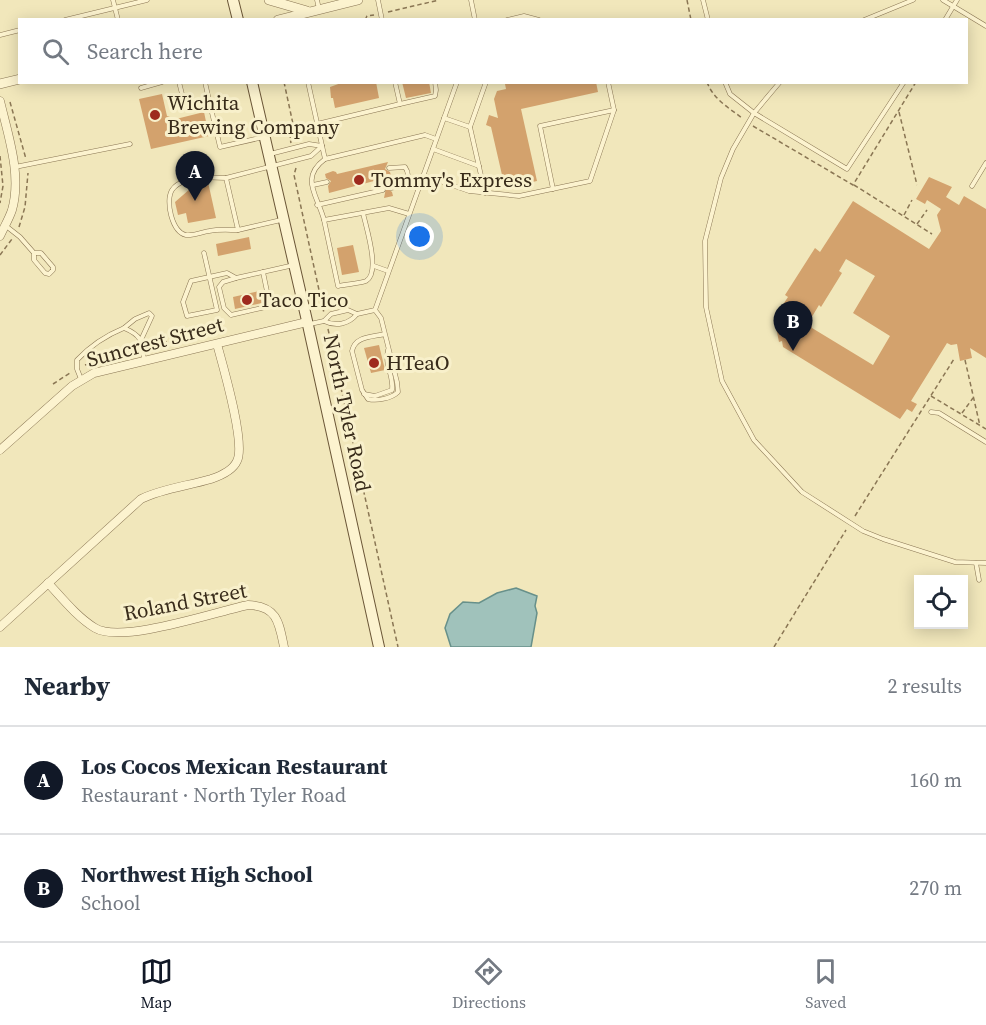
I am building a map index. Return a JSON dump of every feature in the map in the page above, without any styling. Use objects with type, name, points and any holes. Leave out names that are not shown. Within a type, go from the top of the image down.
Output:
[{"type":"main road","points":[[233,0],[238,18]]},
{"type":"main road","name":"North Tyler Road","points":[[252,84],[308,323],[378,647]]},
{"type":"street","points":[[269,0],[315,7]]},
{"type":"street","points":[[284,18],[315,7],[358,0]]},
{"type":"street","points":[[0,84],[18,80]]},
{"type":"street","points":[[0,101],[14,168],[15,193],[11,212],[0,236]]},
{"type":"street","name":"Suncrest Street","points":[[0,450],[81,380],[94,373],[308,323]]},
{"type":"street","points":[[0,627],[141,499],[150,494],[213,478],[231,469],[237,463],[240,455],[237,426],[218,344]]},
{"type":"street","name":"Roland Street","points":[[48,583],[95,628],[120,634],[155,628],[248,605],[262,605],[274,614],[279,624],[284,647]]},
{"type":"lane","points":[[113,0],[118,18]]},
{"type":"lane","points":[[73,18],[147,0]]},
{"type":"lane","points":[[378,0],[382,18]]},
{"type":"lane","points":[[471,0],[475,18]]},
{"type":"lane","points":[[703,0],[708,18]]},
{"type":"lane","points":[[869,18],[913,0]]},
{"type":"lane","points":[[943,0],[986,26]]},
{"type":"lane","points":[[946,18],[957,0]]},
{"type":"lane","points":[[516,18],[524,16],[532,18]]},
{"type":"lane","points":[[0,35],[18,30]]},
{"type":"lane","points":[[141,88],[155,84]]},
{"type":"lane","points":[[180,84],[185,106],[209,100]]},
{"type":"lane","points":[[205,84],[220,147],[264,137]]},
{"type":"lane","points":[[308,84],[325,159]]},
{"type":"lane","points":[[395,84],[400,104]]},
{"type":"lane","points":[[317,124],[435,96],[435,84]]},
{"type":"lane","points":[[375,310],[456,84]]},
{"type":"lane","points":[[485,84],[470,127],[485,194]]},
{"type":"lane","points":[[423,176],[469,191],[519,196],[590,181],[614,110],[608,84]]},
{"type":"lane","points":[[726,84],[730,94],[754,113],[847,169],[903,84]]},
{"type":"lane","points":[[778,84],[754,113],[733,149],[721,178],[705,241],[706,307],[722,381],[754,440],[802,492],[863,531],[955,562],[986,563]]},
{"type":"lane","points":[[554,189],[540,126],[614,110]]},
{"type":"lane","points":[[444,118],[470,127]]},
{"type":"lane","points":[[363,213],[374,266],[372,275],[367,280],[338,286],[324,220],[317,205],[311,176],[315,166],[325,159],[425,135],[436,139]]},
{"type":"lane","points":[[14,168],[130,144]]},
{"type":"lane","points":[[268,155],[309,144],[322,146]]},
{"type":"lane","points":[[284,219],[238,230],[212,230],[188,236],[180,233],[174,225],[169,200],[172,190],[182,182],[206,177],[226,178],[271,167],[311,156],[322,146]]},
{"type":"lane","points":[[433,149],[479,166]]},
{"type":"lane","points":[[972,186],[986,164]]},
{"type":"lane","points":[[389,168],[405,167],[408,172],[408,179],[404,183],[391,188]]},
{"type":"lane","points":[[226,178],[238,230]]},
{"type":"lane","points":[[313,186],[327,182]]},
{"type":"lane","points":[[317,205],[383,190]]},
{"type":"lane","points":[[324,220],[389,208],[409,214]]},
{"type":"lane","points":[[5,226],[20,237],[34,253],[34,260],[45,273],[49,274],[53,267],[41,253],[34,253]]},
{"type":"lane","points":[[204,253],[210,278],[217,310],[187,316],[183,302],[191,281],[210,278],[227,273],[237,278]]},
{"type":"lane","points":[[263,272],[270,306],[231,315],[224,308],[219,287],[224,282],[237,278],[263,272],[294,265]]},
{"type":"lane","points":[[374,266],[388,271]]},
{"type":"lane","points":[[325,321],[331,314],[348,310],[357,314],[375,310]]},
{"type":"lane","points":[[375,310],[381,318],[385,334],[398,392],[394,396],[368,399],[363,394],[352,351],[353,346],[359,339],[385,334]]},
{"type":"lane","points":[[81,380],[77,360],[85,351],[135,319],[149,313],[152,316],[141,340],[144,360]]},
{"type":"lane","points":[[308,323],[325,321],[332,325],[351,321],[357,314]]},
{"type":"lane","points":[[124,328],[134,332],[141,340]]},
{"type":"lane","points":[[931,412],[939,413],[986,442]]},
{"type":"lane","points":[[976,563],[979,580]]},
{"type":"path","points":[[366,18],[439,0]]},
{"type":"path","points":[[687,0],[691,18]]},
{"type":"path","points":[[284,84],[293,124],[290,138],[292,148]]},
{"type":"path","points":[[708,84],[718,100],[748,122],[932,234]]},
{"type":"path","points":[[853,185],[915,84]]},
{"type":"path","points":[[899,111],[917,185]]},
{"type":"path","points":[[0,156],[3,186],[0,203]]},
{"type":"path","points":[[295,160],[294,175],[398,647]]},
{"type":"path","points":[[903,216],[912,200]]},
{"type":"path","points":[[917,224],[927,210]]},
{"type":"path","points":[[54,384],[87,363],[118,353],[185,338]]},
{"type":"path","points":[[774,647],[954,359]]},
{"type":"path","points":[[964,360],[980,426]]},
{"type":"path","points":[[931,396],[986,429]]},
{"type":"path","points":[[961,414],[974,397]]},
{"type":"water","points":[[516,588],[537,596],[535,606],[537,613],[531,647],[451,647],[445,628],[450,614],[463,602],[479,603],[497,593]]},
{"type":"building","points":[[338,84],[376,84],[379,98],[335,108],[330,87]]},
{"type":"building","points":[[402,84],[429,84],[431,93],[406,98]]},
{"type":"building","points":[[505,84],[596,84],[598,92],[521,109],[537,181],[505,188],[491,127],[486,125],[489,115],[498,118],[494,99],[497,91],[506,89]]},
{"type":"building","points":[[162,94],[167,116],[176,119],[204,112],[209,136],[151,149],[139,99]]},
{"type":"building","name":"Tommy's Express","points":[[388,162],[385,169],[390,172],[392,179],[387,188],[393,196],[384,198],[386,188],[374,181],[329,193],[328,186],[331,181],[326,178],[325,174],[333,171],[337,174]]},
{"type":"building","points":[[929,177],[952,187],[946,197],[959,205],[964,196],[986,209],[986,358],[970,348],[972,358],[960,361],[957,344],[947,343],[911,401],[917,404],[912,412],[907,409],[900,419],[783,347],[782,341],[779,342],[775,322],[777,321],[776,315],[788,297],[785,295],[815,248],[820,252],[853,201],[929,249],[941,231],[937,215],[941,209],[927,200],[925,204],[916,199]],"holes":[[[846,259],[875,276],[853,313],[890,336],[873,365],[812,328],[810,320],[842,273],[839,271]]]},
{"type":"building","points":[[198,182],[208,182],[216,218],[188,223],[186,213],[178,215],[175,202]]},
{"type":"building","points":[[249,237],[251,249],[218,256],[216,244]]},
{"type":"building","points":[[353,245],[359,272],[342,275],[337,248]]},
{"type":"building","name":"Taco Tico","points":[[259,291],[262,303],[235,309],[233,297]]},
{"type":"building","points":[[379,345],[385,370],[371,373],[364,348]]},
{"type":"place","name":"Wichita Brewing Company","points":[[155,115]]},
{"type":"place","name":"Tommy's Express","points":[[359,180]]},
{"type":"place","name":"Los Cocos Mexican Restaurant","points":[[195,201]]},
{"type":"place","name":"Taco Tico","points":[[247,300]]},
{"type":"place","name":"Northwest High School","points":[[793,351]]},
{"type":"place","name":"HTeaO","points":[[374,363]]}]
